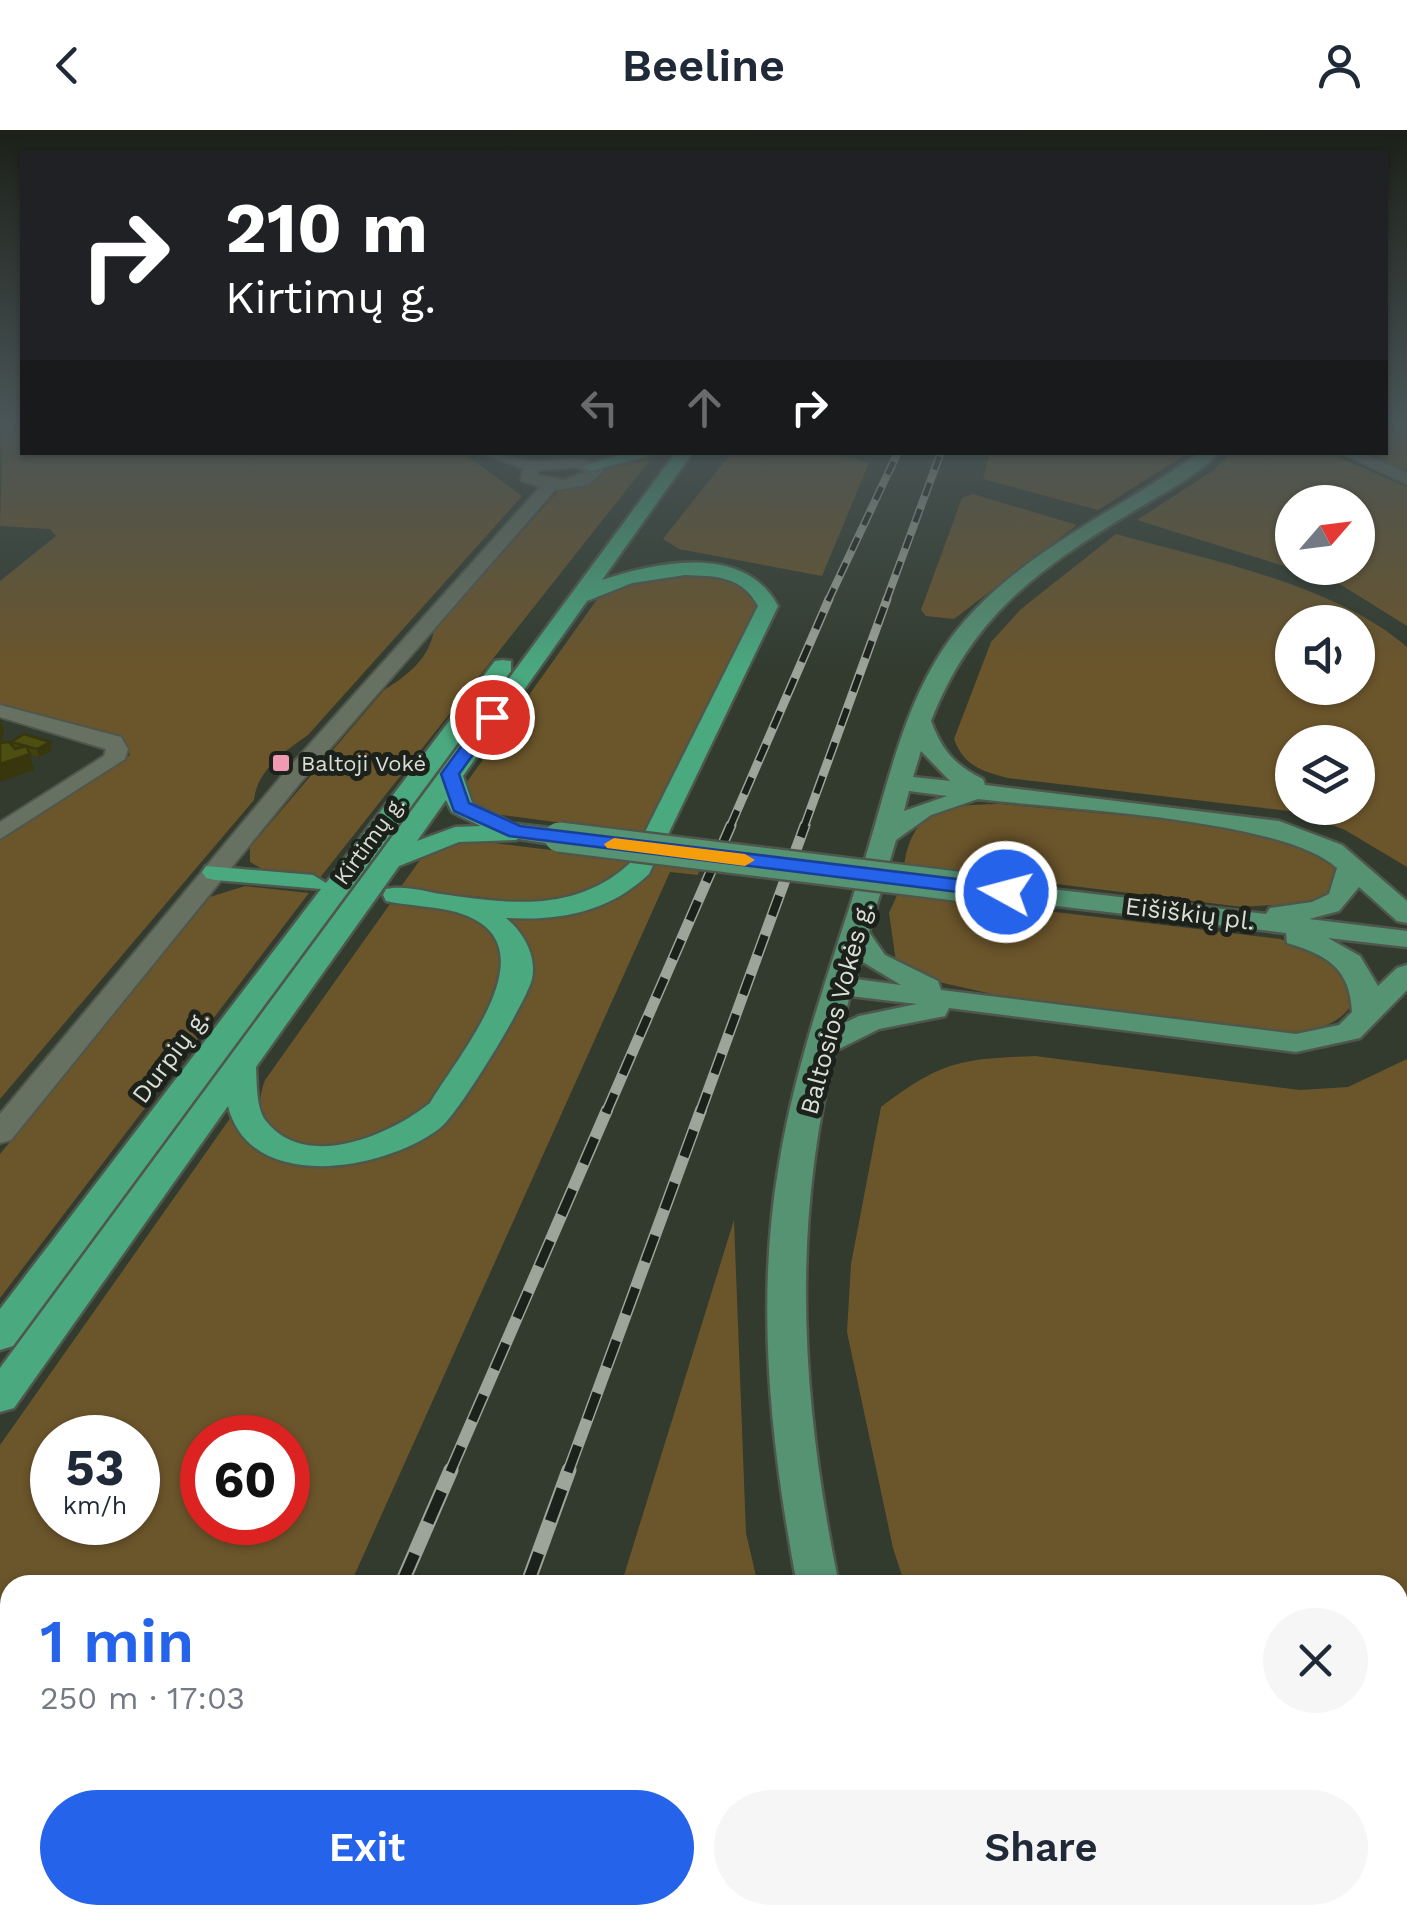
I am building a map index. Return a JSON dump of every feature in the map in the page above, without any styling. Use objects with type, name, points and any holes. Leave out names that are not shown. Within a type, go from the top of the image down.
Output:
[{"type":"highway","name":"Kirtimų g.","points":[[391,816],[625,505]]},
{"type":"highway","name":"Kirtimų g.","points":[[240,1066],[647,505]]},
{"type":"highway","points":[[396,895],[458,903],[564,908],[602,898],[631,880],[768,606],[761,590],[742,579],[678,568],[613,580],[574,604]]},
{"type":"highway","points":[[450,774],[461,807],[516,832]]},
{"type":"highway","name":"Durpių g.","points":[[0,1336],[391,816]]},
{"type":"highway","points":[[387,863],[442,838],[516,832]]},
{"type":"highway","points":[[215,872],[313,883]]},
{"type":"highway","points":[[240,1066],[251,1125],[266,1139],[296,1152],[322,1155],[380,1147],[427,1125],[442,1110],[517,980],[519,964],[512,938],[487,916],[458,903]]},
{"type":"highway","points":[[0,1397],[240,1066]]},
{"type":"main road","name":"Baltosios Vokės g.","points":[[816,1575],[797,1482],[785,1364],[784,1287],[795,1165],[822,1046],[919,720],[955,647],[1018,580],[1132,505]]},
{"type":"main road","points":[[919,720],[932,756],[946,771],[1026,798]]},
{"type":"main road","points":[[901,783],[1255,822],[1310,838],[1351,864],[1407,915]]},
{"type":"main road","points":[[884,837],[922,810],[951,801],[1026,798]]},
{"type":"main road","name":"Eišiškių pl.","points":[[516,832],[1407,940]]},
{"type":"main road","points":[[1212,916],[1286,914],[1324,907],[1340,901],[1350,888],[1351,864]]},
{"type":"main road","points":[[1212,916],[1302,938],[1343,957],[1367,983],[1368,1015]]},
{"type":"main road","points":[[856,933],[874,961],[902,978],[983,1006]]},
{"type":"main road","points":[[841,986],[1267,1042],[1324,1039],[1348,1032],[1407,974]]},
{"type":"main road","points":[[822,1046],[870,1022],[904,1012],[983,1006]]},
{"type":"street","points":[[0,1134],[302,766],[533,505]]},
{"type":"street","points":[[0,711],[113,742],[118,749],[114,759],[0,832]]},
{"type":"shaded area","points":[[1,505],[514,505],[308,735],[266,770],[254,800],[0,1099],[0,839],[130,755],[124,742],[0,705],[0,581],[56,536],[50,529],[0,526]]},
{"type":"shaded area","points":[[546,505],[615,505],[319,879],[264,870],[250,862],[250,847],[384,690],[416,665],[434,630]]},
{"type":"shaded area","points":[[690,505],[852,505],[822,576],[679,549],[663,539]]},
{"type":"shaded area","points":[[960,505],[1009,505],[1077,525],[954,619],[926,616],[921,610]]},
{"type":"shaded area","points":[[1079,505],[1106,505],[1098,510]]},
{"type":"shaded area","points":[[1160,505],[1275,505],[1275,563],[1137,520]]},
{"type":"shaded area","points":[[1375,505],[1407,505],[1407,626],[1341,585],[1375,585]]},
{"type":"shaded area","points":[[1116,534],[1269,577],[1275,579],[1275,585],[1292,585],[1342,605],[1275,605],[1275,705],[1375,705],[1375,624],[1407,647],[1407,867],[1332,825],[1375,825],[1375,725],[1275,725],[1275,809],[1008,778],[975,766],[963,756],[954,739],[991,642],[1021,609]]},
{"type":"shaded area","points":[[700,573],[742,583],[762,605],[646,834],[479,812],[464,795],[467,782],[603,591],[621,581]]},
{"type":"shaded area","points":[[1001,804],[1206,823],[1287,838],[1337,866],[1338,887],[1318,902],[1242,907],[904,865],[916,831],[936,813],[949,808]]},
{"type":"shaded area","points":[[470,840],[634,860],[594,894],[534,903],[400,888],[425,853]]},
{"type":"shaded area","points":[[655,863],[700,869],[698,875],[670,872],[354,1575],[0,1575],[0,1445],[231,1117],[250,1137],[359,1161],[417,1143],[454,1113],[529,974],[527,943],[507,919],[571,914],[610,903],[642,880]]},
{"type":"shaded area","points":[[245,886],[309,893],[0,1298],[0,1154],[210,897]]},
{"type":"shaded area","points":[[898,893],[1280,939],[1327,959],[1342,975],[1354,1001],[1330,1023],[1310,1030],[1276,1033],[1014,999],[930,980],[896,962],[889,913]]},
{"type":"shaded area","points":[[390,904],[452,912],[493,928],[508,972],[452,1079],[424,1115],[409,1127],[364,1143],[336,1146],[285,1139],[268,1127],[260,1107],[265,1080]]},
{"type":"shaded area","points":[[1035,1056],[1300,1090],[1348,1087],[1407,1059],[1407,1575],[902,1575],[847,1332],[851,1264],[881,1107],[936,1071],[987,1059]]},
{"type":"shaded area","points":[[734,1220],[746,1533],[756,1575],[624,1575]]},
{"type":"building","points":[[24,734],[50,742],[37,749],[11,742]]},
{"type":"building","points":[[9,742],[15,749],[26,746],[30,754],[0,764],[0,743]]},
{"type":"railway","points":[[828,601],[873,505]]},
{"type":"railway","points":[[886,601],[922,505]]},
{"type":"railway","points":[[730,827],[829,599]]},
{"type":"railway","points":[[804,827],[887,599]]},
{"type":"railway","points":[[606,1113],[731,825]]},
{"type":"railway","points":[[700,1113],[805,825]]},
{"type":"railway","points":[[450,1472],[607,1110]]},
{"type":"railway","points":[[568,1472],[701,1110]]},
{"type":"railway","points":[[405,1575],[451,1470]]},
{"type":"railway","points":[[531,1575],[569,1470]]},
{"type":"slow traffic","points":[[614,844],[745,860]]},
{"type":"place","name":"Baltoji Vokė","points":[[281,763]]},
{"type":"route","points":[[492,717],[450,774],[461,807],[516,832],[1006,892]]}]
